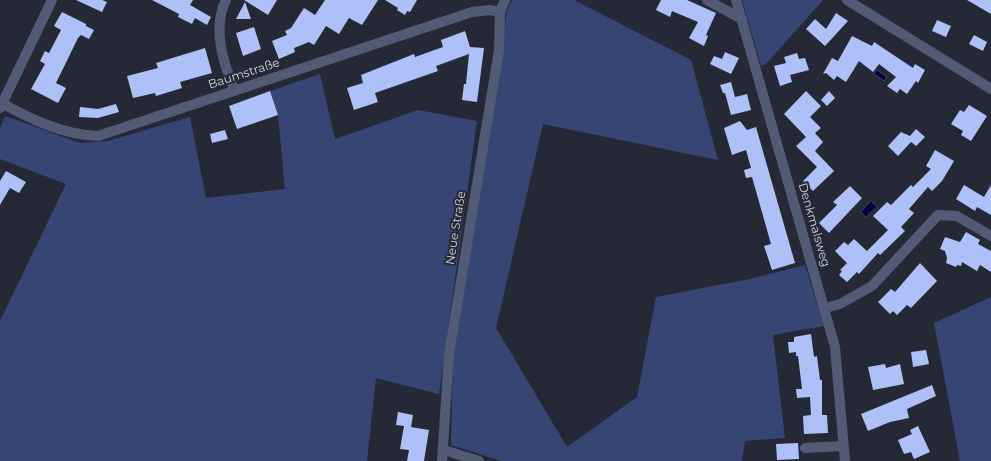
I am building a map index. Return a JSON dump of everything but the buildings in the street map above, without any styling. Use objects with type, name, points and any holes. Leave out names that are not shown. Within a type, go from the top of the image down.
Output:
[{"type":"street","points":[[1,104],[52,0]]},
{"type":"street","points":[[226,0],[221,12],[220,44],[235,91]]},
{"type":"street","name":"Neue Straße","points":[[442,461],[450,354],[499,50],[500,12],[505,0]]},
{"type":"street","points":[[707,0],[742,18]]},
{"type":"street","name":"Denkmalsweg","points":[[736,0],[825,308],[837,365],[845,461]]},
{"type":"street","points":[[847,0],[991,89]]},
{"type":"street","name":"Baumstraße","points":[[1,104],[34,120],[78,136],[98,136],[472,12],[490,10],[500,12]]},
{"type":"street","points":[[825,308],[840,304],[872,286],[938,215],[957,216],[991,236]]},
{"type":"street","points":[[805,448],[843,446]]},
{"type":"street","points":[[444,450],[479,461]]},
{"type":"shaded area","points":[[512,0],[574,0],[691,60],[718,160],[543,124],[496,328],[567,447],[637,397],[656,297],[750,279],[805,265],[824,326],[773,335],[785,438],[745,441],[742,461],[501,461],[451,445],[453,358],[507,10]]},
{"type":"shaded area","points":[[742,0],[823,0],[766,64],[761,66]]},
{"type":"shaded area","points":[[877,70],[887,77],[884,81],[874,74]]},
{"type":"shaded area","points":[[320,74],[335,139],[418,110],[477,121],[439,394],[376,378],[367,461],[0,461],[0,321],[66,184],[0,159],[0,128],[5,116],[80,143],[108,141],[190,117],[206,198],[285,189],[278,115],[270,91]]},
{"type":"shaded area","points":[[871,201],[877,207],[866,217],[861,212]]},
{"type":"shaded area","points":[[991,297],[991,461],[960,461],[934,323]]}]
